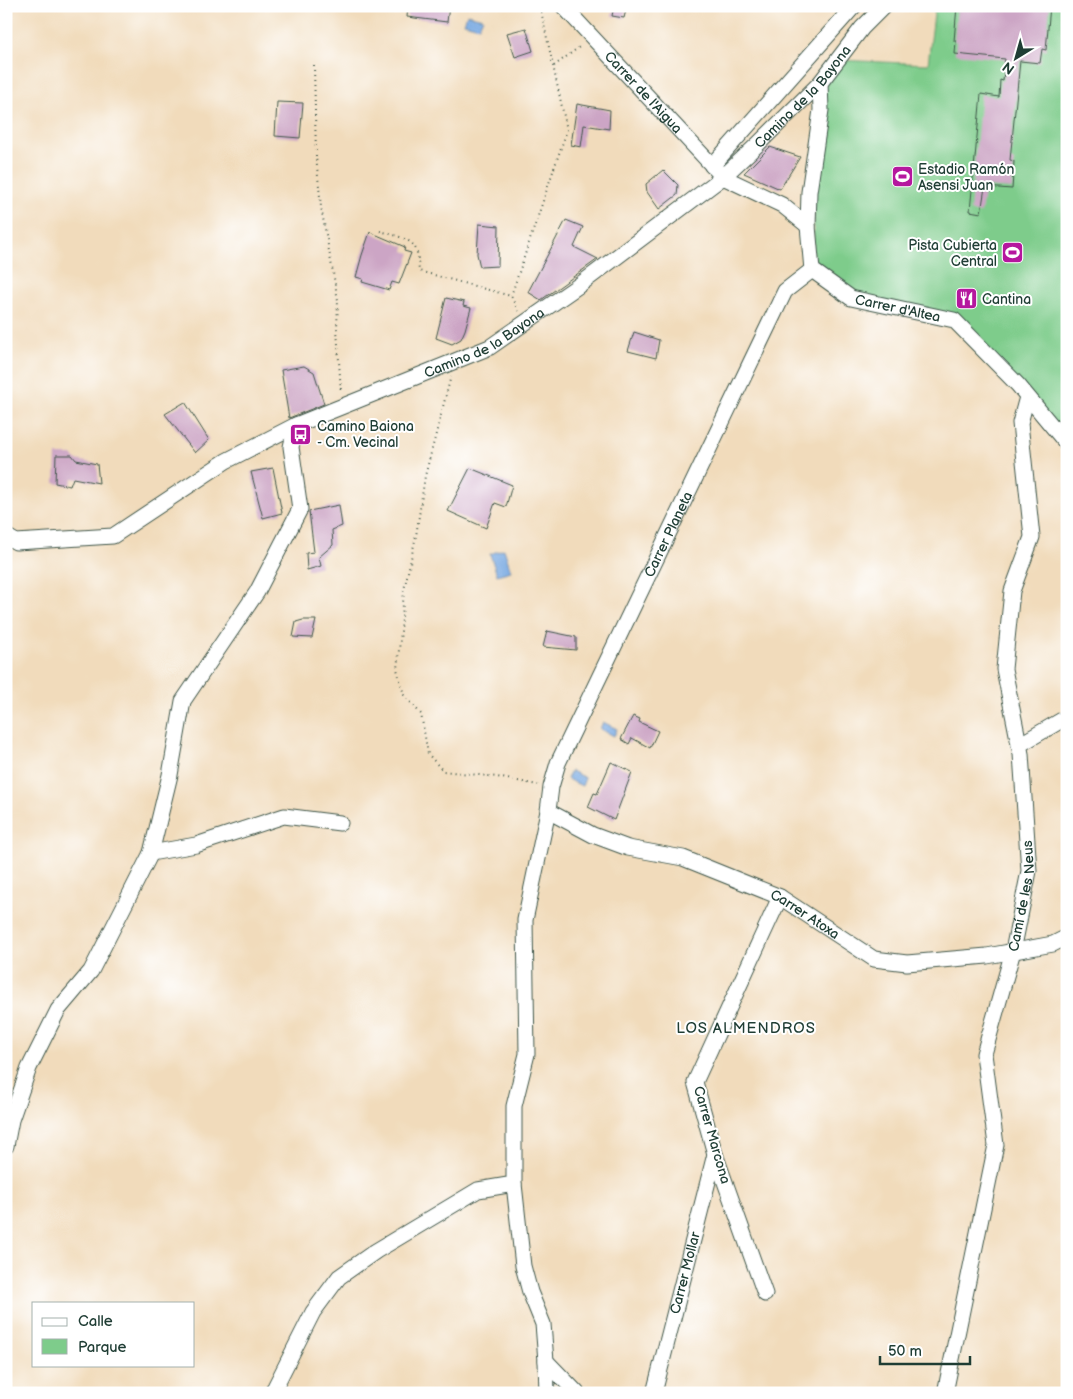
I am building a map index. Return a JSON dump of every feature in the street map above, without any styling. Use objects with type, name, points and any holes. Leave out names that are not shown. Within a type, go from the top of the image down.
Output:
[{"type":"street","name":"Carrer de l'Aigua","points":[[562,6],[723,177],[782,205],[808,226]]},
{"type":"street","points":[[712,166],[854,6]]},
{"type":"street","name":"Camino de la Bayona","points":[[6,536],[16,542],[113,536],[226,461],[296,425],[490,347],[578,286],[723,177],[820,82],[862,28],[884,6]]},
{"type":"street","points":[[812,270],[808,226],[809,192],[821,110],[820,82]]},
{"type":"street","name":"Carrer d'Altea","points":[[812,270],[851,298],[954,320],[1018,385],[1067,444]]},
{"type":"street","name":"Carrer Planeta","points":[[547,1393],[542,1324],[523,1266],[514,1184],[514,1106],[527,1054],[525,920],[548,811],[550,787],[562,754],[785,291],[812,270]]},
{"type":"street","name":"Camí de les Neus","points":[[945,1393],[996,1145],[984,1054],[1013,951],[1029,871],[1021,754],[1004,668],[1012,590],[1032,537],[1020,423],[1028,397]]},
{"type":"street","points":[[6,1146],[11,1120],[29,1068],[58,1010],[91,971],[151,853],[170,775],[183,701],[257,592],[300,510],[292,447],[296,425]]},
{"type":"street","points":[[1019,746],[1067,717]]},
{"type":"street","name":"Carrer Atoxa","points":[[548,811],[593,835],[619,845],[683,858],[780,897],[874,959],[907,964],[986,956],[1053,944],[1067,937]]},
{"type":"street","points":[[151,853],[196,845],[284,816],[340,823]]},
{"type":"street","name":"Carrer Marcona","points":[[765,1294],[715,1154],[695,1082],[780,897]]},
{"type":"street","name":"Carrer Mollar","points":[[654,1393],[715,1154]]},
{"type":"street","points":[[272,1393],[313,1312],[339,1277],[376,1251],[478,1190],[514,1184]]},
{"type":"street","points":[[546,1361],[578,1393]]},
{"type":"path","points":[[510,296],[567,130],[540,6]]},
{"type":"path","points":[[553,66],[592,38]]},
{"type":"path","points":[[314,65],[316,156],[321,207],[338,300],[337,329],[342,407]]},
{"type":"path","points":[[380,231],[402,238],[414,245],[418,256],[419,271],[510,296],[525,323]]},
{"type":"path","points":[[455,361],[425,476],[416,536],[404,590],[397,669],[404,695],[421,714],[428,754],[443,770],[497,777],[550,787]]},
{"type":"green space","points":[[935,6],[1064,6],[1067,21],[1067,444],[954,320],[851,298],[812,270],[820,83],[837,60],[928,64]]},
{"type":"water","points":[[467,14],[483,18],[479,27],[464,23]]},
{"type":"water","points":[[504,549],[511,571],[497,575],[490,554]]},
{"type":"water","points":[[603,722],[617,729],[614,736],[600,729]]},
{"type":"water","points":[[571,771],[585,778],[582,786],[567,779]]},
{"type":"building","points":[[408,6],[423,8],[423,6],[449,6],[447,22],[407,17]]},
{"type":"building","points":[[614,6],[627,6],[624,18],[612,16]]},
{"type":"building","points":[[957,6],[1050,6],[1046,50],[1042,49],[1040,63],[1020,61],[1010,160],[1014,161],[1012,189],[985,187],[981,213],[970,211],[981,94],[999,97],[1000,80],[1003,81],[1005,59],[955,54],[956,41],[954,41]]},
{"type":"building","points":[[526,28],[533,51],[515,57],[507,33]]},
{"type":"building","points":[[277,102],[303,103],[300,138],[275,136]]},
{"type":"building","points":[[577,104],[610,110],[609,129],[584,125],[581,147],[571,145]]},
{"type":"building","points":[[770,147],[800,157],[780,189],[744,173]]},
{"type":"building","points":[[663,170],[678,185],[677,195],[659,209],[647,192],[646,184]]},
{"type":"building","points":[[566,220],[583,227],[574,247],[598,259],[541,300],[528,292]]},
{"type":"building","points":[[479,224],[499,226],[498,266],[480,267],[477,254]]},
{"type":"building","points":[[370,232],[405,247],[404,251],[411,253],[399,284],[392,282],[389,290],[362,282],[363,279],[356,277]]},
{"type":"building","points":[[446,298],[464,302],[463,306],[471,308],[461,339],[452,344],[436,338]]},
{"type":"building","points":[[634,332],[659,340],[656,358],[628,351]]},
{"type":"building","points":[[304,366],[314,372],[324,404],[289,418],[281,370]]},
{"type":"building","points":[[185,402],[209,440],[195,453],[165,414]]},
{"type":"building","points":[[56,455],[72,455],[76,460],[97,464],[99,483],[73,478],[70,486],[55,483]]},
{"type":"building","points":[[273,468],[282,513],[263,518],[251,472]]},
{"type":"building","points":[[470,468],[512,485],[506,507],[495,503],[486,528],[448,511]]},
{"type":"building","points":[[339,505],[342,526],[332,530],[333,545],[319,557],[321,566],[307,570],[306,553],[314,552],[309,511]]},
{"type":"building","points":[[316,620],[312,638],[293,637],[296,622]]},
{"type":"building","points":[[547,631],[576,637],[576,650],[543,647]]},
{"type":"building","points":[[633,716],[640,719],[639,722],[658,731],[650,748],[632,738],[629,744],[621,739]]},
{"type":"building","points":[[611,762],[632,772],[614,820],[588,807],[594,793],[597,794]]},
{"type":"place","name":"Estadio Ramón Asensi Juan","points":[[902,177]]},
{"type":"place","name":"Pista Cubierta Central","points":[[1013,253]]},
{"type":"place","name":"Cantina","points":[[966,299]]},
{"type":"place","name":"Camino Baiona - Cm. Vecinal","points":[[301,434]]},
{"type":"district","name":"LOS ALMENDROS","points":[[746,1028]]}]
